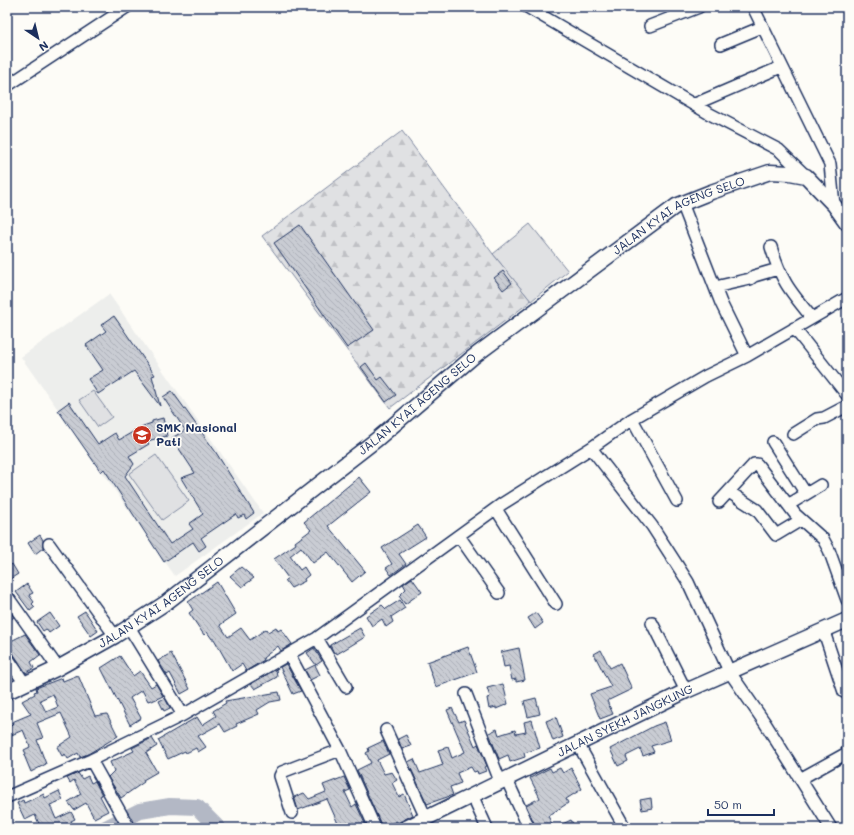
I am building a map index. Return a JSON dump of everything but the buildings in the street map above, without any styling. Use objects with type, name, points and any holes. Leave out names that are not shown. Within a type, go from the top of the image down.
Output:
[{"type":"main road","name":"JALAN KYAI AGENG SELO","points":[[7,692],[58,668],[115,636],[167,602],[376,440],[473,356],[682,203],[770,172],[790,172],[806,176]]},
{"type":"main road","points":[[806,176],[834,205],[847,223]]},
{"type":"main road","name":"JALAN SYEKH JANGKUNG","points":[[406,828],[686,691],[729,671],[824,632],[847,620]]},
{"type":"street","points":[[7,86],[127,7]]},
{"type":"street","points":[[528,7],[695,104],[779,150],[806,176]]},
{"type":"street","points":[[650,26],[699,7]]},
{"type":"street","points":[[753,7],[781,67],[830,164],[834,205]]},
{"type":"street","points":[[721,44],[762,28]]},
{"type":"street","points":[[695,104],[781,67]]},
{"type":"street","points":[[682,203],[728,319],[747,356]]},
{"type":"street","points":[[770,248],[788,290],[812,318]]},
{"type":"street","points":[[715,287],[750,279],[754,276],[778,269]]},
{"type":"street","points":[[7,798],[91,760],[183,715],[317,638],[496,510],[591,448],[632,419],[695,382],[747,356],[847,298]]},
{"type":"street","points":[[794,328],[847,396]]},
{"type":"street","points":[[793,434],[817,419],[824,418],[847,406]]},
{"type":"street","points":[[632,419],[677,501]]},
{"type":"street","points":[[773,442],[806,494]]},
{"type":"street","points":[[591,448],[654,529],[688,582],[729,671],[765,723],[831,828]]},
{"type":"street","points":[[719,502],[755,464],[801,520],[818,534],[827,546],[847,600]]},
{"type":"street","points":[[788,505],[821,485]]},
{"type":"street","points":[[729,492],[757,510],[776,535],[801,520]]},
{"type":"street","points":[[496,510],[556,604]]},
{"type":"street","points":[[459,536],[498,592]]},
{"type":"street","points":[[48,544],[115,636]]},
{"type":"street","points":[[7,596],[58,668]]},
{"type":"street","points":[[652,623],[686,691]]},
{"type":"street","points":[[129,627],[183,715]]},
{"type":"street","points":[[824,632],[844,692]]},
{"type":"street","points":[[317,638],[346,687]]},
{"type":"street","points":[[289,654],[340,750],[375,828]]},
{"type":"street","points":[[7,657],[25,684]]},
{"type":"street","points":[[466,694],[503,780],[529,828]]},
{"type":"street","points":[[386,730],[426,818]]},
{"type":"street","points":[[578,744],[626,828]]},
{"type":"street","points":[[292,813],[280,776],[282,772],[340,750]]},
{"type":"street","points":[[800,779],[847,753]]},
{"type":"street","points":[[91,760],[128,827]]},
{"type":"street","points":[[472,795],[487,828]]},
{"type":"shaded area","name":"SMK Nasional Pati","points":[[109,294],[263,513],[175,576],[21,357]]},
{"type":"green space","points":[[402,131],[493,254],[531,301],[390,408],[262,236]]},
{"type":"green space","points":[[530,224],[568,271],[531,301],[493,254]]},
{"type":"green space","points":[[93,391],[112,417],[98,427],[79,400]]},
{"type":"green space","points":[[156,455],[189,501],[162,520],[129,474]]},
{"type":"waterway","points":[[106,828],[140,811],[170,806],[197,807],[218,828]]},
{"type":"place","name":"SMK Nasional Pati","points":[[142,435]]}]
